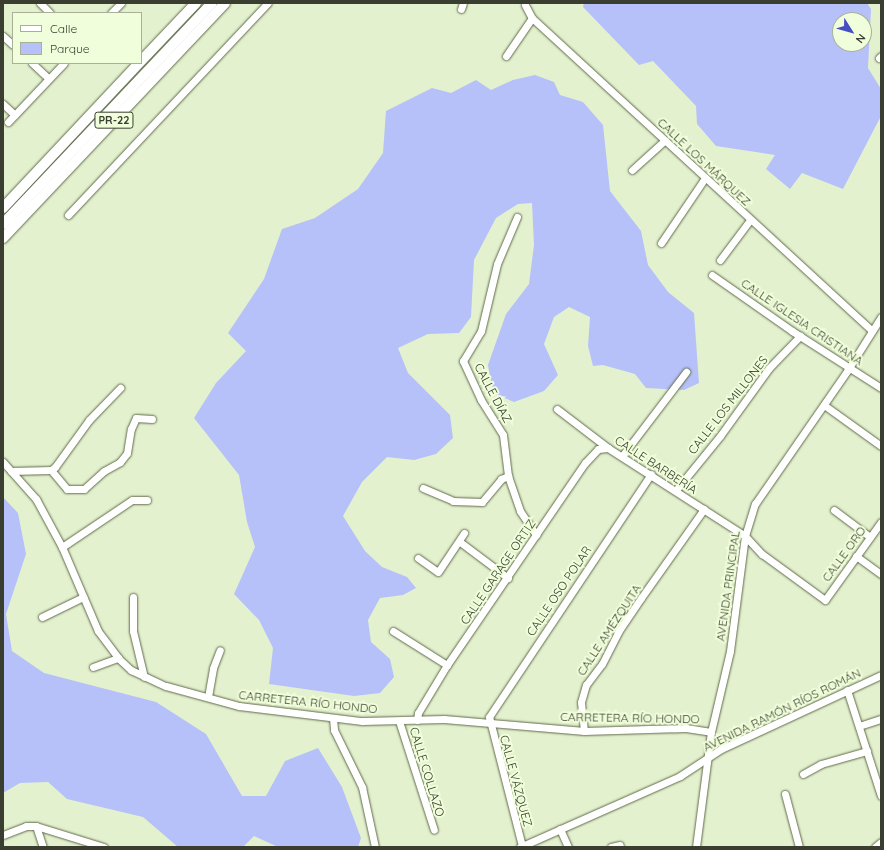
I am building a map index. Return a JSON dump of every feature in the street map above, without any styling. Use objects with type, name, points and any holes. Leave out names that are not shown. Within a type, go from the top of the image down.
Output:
[{"type":"highway","name":"PR-22","points":[[142,60],[196,3]]},
{"type":"highway","points":[[3,224],[212,3]]},
{"type":"highway","name":"PR-22","points":[[3,238],[225,3]]},
{"type":"highway","name":"PR-22","points":[[3,208],[138,64]]},
{"type":"street","points":[[40,3],[49,12]]},
{"type":"street","points":[[68,215],[268,3]]},
{"type":"street","name":"CALLE LOS MÁRQUEZ","points":[[525,5],[532,18],[872,331]]},
{"type":"street","points":[[506,56],[532,18]]},
{"type":"street","points":[[3,36],[12,45]]},
{"type":"street","points":[[33,64],[49,79]]},
{"type":"street","points":[[8,122],[63,64]]},
{"type":"street","points":[[3,104],[15,115]]},
{"type":"street","points":[[632,170],[664,141]]},
{"type":"street","points":[[661,243],[705,178]]},
{"type":"street","name":"CALLE DÍAZ","points":[[517,217],[497,264],[481,331],[463,361],[481,400],[503,435],[508,476],[520,511],[536,535]]},
{"type":"street","points":[[720,260],[750,220]]},
{"type":"street","name":"CALLE IGLESIA CRISTIANA","points":[[712,275],[800,336],[881,388]]},
{"type":"street","name":"AVENIDA PRINCIPAL","points":[[696,847],[711,732],[730,651],[745,536],[755,504],[824,405],[881,317]]},
{"type":"street","name":"CALLE LOS MILLONES","points":[[676,490],[720,436],[769,368],[800,336]]},
{"type":"street","points":[[622,456],[686,372]]},
{"type":"street","points":[[51,470],[94,414],[120,388]]},
{"type":"street","points":[[824,405],[881,446]]},
{"type":"street","name":"CALLE BARBERÍA","points":[[557,409],[608,448],[676,490],[745,536],[762,554],[825,600]]},
{"type":"street","points":[[51,470],[67,489],[84,489],[104,471],[120,462],[127,453],[131,429],[136,418],[152,419]]},
{"type":"street","name":"CALLE GARAGE ORTIZ","points":[[417,720],[418,713],[447,665],[508,578],[585,463],[598,450],[608,448]]},
{"type":"street","name":"CARRETERA RÍO HONDO","points":[[3,462],[36,499],[62,547],[98,631],[118,658],[131,670],[166,686],[239,706],[362,721],[417,720],[489,722],[584,731],[686,728],[711,732]]},
{"type":"street","points":[[11,471],[51,470]]},
{"type":"street","name":"CALLE OSO POLAR","points":[[489,722],[489,717],[504,692],[651,474]]},
{"type":"street","points":[[423,488],[453,501],[482,502],[502,479],[508,476]]},
{"type":"street","points":[[62,547],[132,500],[147,500]]},
{"type":"street","name":"CALLE AMÉZQUITA","points":[[584,731],[581,702],[586,685],[602,664],[618,632],[640,598],[704,509]]},
{"type":"street","points":[[834,510],[870,537]]},
{"type":"street","name":"CALLE ORO","points":[[825,600],[881,522]]},
{"type":"street","points":[[418,558],[438,572],[460,542],[464,533]]},
{"type":"street","points":[[460,542],[508,578]]},
{"type":"street","points":[[856,556],[881,574]]},
{"type":"street","points":[[42,617],[83,597]]},
{"type":"street","points":[[133,597],[133,631],[144,677]]},
{"type":"street","points":[[393,631],[447,665]]},
{"type":"street","points":[[208,697],[213,668],[220,650]]},
{"type":"street","points":[[93,667],[118,658]]},
{"type":"street","name":"AVENIDA RAMÓN RÍOS ROMÁN","points":[[521,846],[680,776],[708,756],[881,675]]},
{"type":"street","points":[[847,690],[881,796]]},
{"type":"street","points":[[333,718],[334,730],[362,787],[375,847]]},
{"type":"street","points":[[859,726],[881,719]]},
{"type":"street","name":"CALLE COLLAZO","points":[[399,721],[434,830]]},
{"type":"street","name":"CALLE VÁZQUEZ","points":[[489,722],[521,846]]},
{"type":"street","points":[[803,774],[821,764],[867,751]]},
{"type":"street","points":[[785,794],[799,847]]},
{"type":"street","points":[[3,835],[26,826],[36,826],[104,847]]},
{"type":"street","points":[[36,826],[43,847]]},
{"type":"street","points":[[560,829],[568,847]]},
{"type":"street","points":[[875,847],[881,842]]},
{"type":"street","points":[[611,847],[620,845]]},
{"type":"green space","points":[[584,3],[867,3],[871,9],[871,12],[832,12],[832,52],[869,52],[868,68],[881,89],[881,116],[843,189],[802,173],[790,189],[766,169],[775,155],[716,146],[697,124],[696,106],[653,61],[639,65],[583,7]]},
{"type":"green space","points":[[535,75],[554,82],[560,95],[583,102],[603,125],[610,191],[641,231],[648,265],[668,292],[694,313],[699,383],[684,390],[646,388],[635,374],[603,365],[593,366],[588,346],[590,317],[569,307],[554,317],[544,344],[558,375],[544,391],[514,402],[493,393],[488,365],[506,314],[529,284],[534,245],[532,203],[518,204],[496,218],[474,260],[471,317],[459,333],[428,334],[398,348],[408,373],[450,415],[453,438],[436,454],[414,460],[387,457],[362,482],[343,516],[365,551],[382,567],[407,577],[416,588],[403,595],[380,598],[368,620],[371,642],[390,659],[394,677],[380,693],[354,696],[269,684],[273,648],[259,620],[234,594],[255,547],[247,522],[239,475],[194,418],[216,383],[246,351],[228,333],[264,279],[282,229],[315,218],[358,189],[383,153],[386,111],[432,88],[451,93],[476,80],[491,90],[513,80]]},
{"type":"green space","points":[[3,497],[18,513],[26,554],[6,614],[12,651],[44,673],[156,702],[206,734],[242,796],[266,796],[285,761],[318,748],[342,787],[361,838],[358,847],[278,847],[254,836],[243,847],[178,847],[143,817],[67,799],[48,782],[20,783],[3,793]]}]
